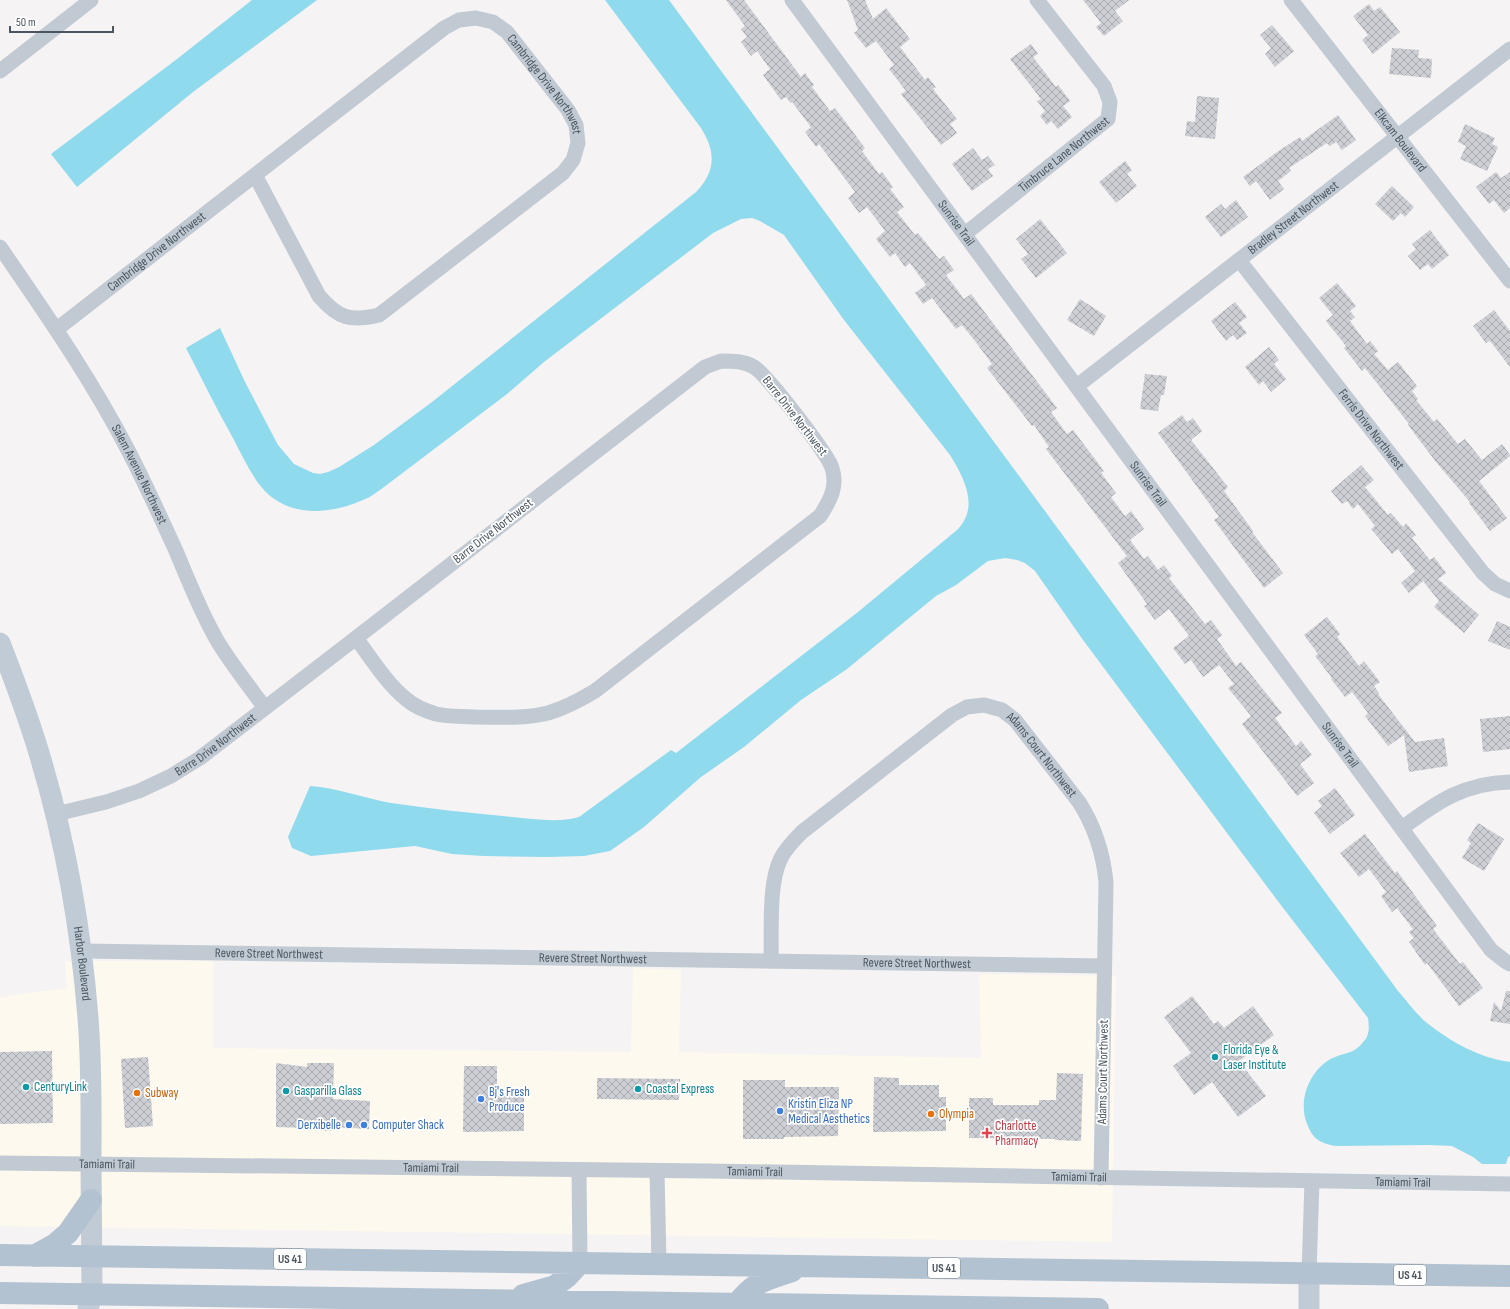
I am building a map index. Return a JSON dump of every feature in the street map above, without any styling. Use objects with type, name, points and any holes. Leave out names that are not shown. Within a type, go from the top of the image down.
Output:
[{"type":"main road","points":[[34,1256],[54,1245],[68,1233],[92,1200]]},
{"type":"main road","name":"US 41","points":[[0,1255],[1510,1276]]},
{"type":"main road","points":[[505,1301],[555,1286],[567,1277],[580,1263]]},
{"type":"main road","points":[[738,1304],[747,1292],[763,1281],[808,1266]]},
{"type":"main road","points":[[0,1293],[32,1294],[93,1304],[162,1296],[1098,1309]]},
{"type":"main road","points":[[32,1294],[50,1309]]},
{"type":"main road","points":[[129,1309],[162,1296]]},
{"type":"street","points":[[0,71],[91,0]]},
{"type":"street","name":"Sunrise Trail","points":[[792,0],[1491,950],[1510,964]]},
{"type":"street","name":"Timbruce Lane Northwest","points":[[965,234],[1108,119],[1110,102],[1104,86],[1037,0]]},
{"type":"street","name":"Elkcam Boulevard","points":[[1291,0],[1510,281]]},
{"type":"street","name":"Cambridge Drive Northwest","points":[[57,329],[255,175],[444,28],[459,20],[476,18],[493,22],[507,32],[568,110],[576,125],[578,143],[573,160],[563,173],[379,315],[362,320],[344,317],[330,309],[319,296],[255,175]]},
{"type":"street","name":"Bradley Street Northwest","points":[[1077,386],[1510,49]]},
{"type":"street","name":"Salem Avenue Northwest","points":[[0,248],[57,329],[93,386],[129,452],[162,518],[201,610],[217,641],[236,670],[265,708]]},
{"type":"street","name":"Ferris Drive Northwest","points":[[1239,260],[1482,573],[1495,584],[1510,591]]},
{"type":"street","name":"Barre Drive Northwest","points":[[56,814],[106,802],[155,784],[200,758],[705,367],[721,360],[738,361],[754,367],[767,378],[824,452],[832,467],[834,485],[830,502],[820,516],[595,691],[565,707],[548,712],[513,717],[454,716],[437,714],[421,708],[406,699],[394,687],[356,638]]},
{"type":"street","name":"Harbor Boulevard","points":[[0,643],[19,692],[39,753],[56,814],[74,899],[82,951],[92,1082],[91,1164],[93,1304]]},
{"type":"street","name":"Adams Court Northwest","points":[[772,962],[772,892],[774,876],[780,859],[790,844],[802,832],[952,715],[967,707],[984,705],[1002,710],[1016,720],[1079,802],[1096,832],[1101,848],[1106,882],[1101,1178]]},
{"type":"street","points":[[1402,828],[1441,800],[1457,793],[1491,784],[1510,782]]},
{"type":"street","name":"Revere Street Northwest","points":[[82,951],[1104,966]]},
{"type":"street","name":"Tamiami Trail","points":[[0,1162],[1510,1184]]},
{"type":"street","points":[[579,1171],[580,1263]]},
{"type":"street","points":[[657,1171],[658,1264]]},
{"type":"street","points":[[1309,1309],[1312,1181]]},
{"type":"shaded area","points":[[65,961],[213,961],[213,1048],[631,1052],[633,968],[681,970],[679,1052],[981,1058],[979,974],[1116,976],[1112,1242],[0,1226],[0,997],[67,988]]},
{"type":"water","points":[[252,0],[317,0],[193,92],[77,187],[51,154],[177,59]]},
{"type":"water","points":[[605,0],[669,0],[1398,991],[1415,1012],[1446,1037],[1477,1053],[1510,1062],[1510,1156],[1508,1157],[1506,1164],[1482,1164],[1473,1157],[1452,1146],[1336,1146],[1320,1141],[1313,1136],[1308,1127],[1304,1112],[1304,1102],[1309,1083],[1320,1067],[1327,1061],[1351,1052],[1361,1045],[1366,1039],[1368,1033],[1368,1018],[1277,900],[1083,640],[1035,571],[1025,563],[1017,560],[1005,558],[988,561],[956,585],[936,596],[847,669],[801,700],[744,747],[701,777],[644,827],[610,851],[584,856],[484,856],[452,854],[415,846],[311,856],[292,848],[288,837],[310,786],[331,789],[391,803],[436,809],[546,820],[563,820],[579,817],[671,750],[676,753],[858,612],[957,530],[964,521],[968,512],[969,502],[967,492],[960,473],[950,455],[844,320],[784,235],[752,218],[741,219],[713,233],[544,362],[507,394],[369,497],[340,508],[314,511],[302,510],[278,502],[268,494],[253,476],[186,348],[220,328],[245,382],[278,445],[294,464],[313,473],[320,474],[328,472],[339,467],[374,445],[432,402],[696,192],[703,184],[712,161],[706,137],[701,128]]},
{"type":"building","points":[[726,0],[744,0],[801,77],[805,73],[814,85],[812,87],[830,111],[835,108],[865,148],[862,151],[879,174],[882,172],[893,187],[890,189],[904,207],[897,212],[915,235],[918,233],[939,259],[944,256],[954,270],[946,275],[964,299],[971,294],[1057,408],[1051,412],[1067,434],[1073,430],[1104,471],[1101,473],[1116,493],[1111,497],[1125,516],[1131,511],[1144,529],[1130,540],[1144,559],[1148,556],[1158,570],[1164,565],[1172,576],[1169,578],[1205,624],[1211,620],[1222,635],[1217,639],[1236,666],[1241,662],[1282,713],[1275,718],[1296,746],[1301,741],[1312,755],[1300,764],[1314,783],[1297,796],[1242,724],[1251,716],[1228,688],[1234,684],[1219,665],[1203,677],[1191,660],[1185,664],[1173,648],[1189,636],[1169,609],[1155,620],[1144,606],[1147,604],[1118,563],[1127,556],[1046,449],[1049,447],[1034,425],[1032,426],[987,368],[992,364],[975,341],[962,325],[956,329],[932,298],[923,304],[915,293],[926,285],[910,263],[905,267],[895,253],[890,257],[876,239],[885,231],[867,207],[859,213],[848,198],[855,192],[819,144],[816,147],[805,132],[811,127],[792,102],[791,103],[786,97],[781,100],[763,75],[770,69],[757,51],[751,56],[741,42],[747,37],[741,29],[745,26]]},
{"type":"building","points":[[847,0],[865,0],[873,19],[886,8],[910,39],[900,47],[925,80],[928,77],[936,87],[933,89],[957,119],[950,124],[957,133],[941,145],[901,94],[906,91],[889,69],[894,65],[876,41],[866,48],[854,33],[858,30]]},
{"type":"building","points":[[1083,0],[1129,0],[1115,11],[1123,21],[1104,36],[1096,27],[1101,23]]},
{"type":"building","points":[[1369,4],[1374,11],[1380,7],[1400,32],[1373,54],[1362,40],[1368,35],[1353,16]]},
{"type":"building","points":[[1272,25],[1294,51],[1275,67],[1265,54],[1271,48],[1260,35]]},
{"type":"building","points":[[1031,44],[1038,54],[1033,57],[1056,87],[1058,85],[1070,101],[1063,106],[1072,117],[1058,129],[1051,121],[1047,125],[1040,116],[1045,111],[1037,101],[1041,99],[1010,59]]},
{"type":"building","points":[[1392,48],[1419,50],[1418,58],[1432,59],[1431,78],[1389,74]]},
{"type":"building","points":[[1197,96],[1219,98],[1215,139],[1185,136],[1187,121],[1195,122]]},
{"type":"building","points":[[1338,115],[1356,140],[1342,150],[1336,142],[1330,146],[1327,143],[1289,168],[1291,171],[1278,181],[1284,189],[1270,200],[1256,181],[1250,186],[1243,177],[1277,152],[1300,137],[1302,141]]},
{"type":"building","points":[[1465,124],[1495,138],[1492,144],[1498,147],[1487,171],[1460,159],[1466,146],[1458,142]]},
{"type":"building","points":[[973,148],[982,160],[988,156],[995,165],[988,169],[993,176],[972,191],[952,164]]},
{"type":"building","points":[[1125,161],[1132,170],[1127,174],[1137,186],[1116,203],[1099,182]]},
{"type":"building","points":[[1496,172],[1501,178],[1510,172],[1510,208],[1504,213],[1494,200],[1489,204],[1476,187]]},
{"type":"building","points":[[1392,186],[1414,207],[1405,217],[1401,213],[1393,221],[1375,204]]},
{"type":"building","points":[[1236,200],[1248,217],[1221,237],[1205,217],[1221,204],[1225,209]]},
{"type":"building","points":[[1040,219],[1067,253],[1036,278],[1021,259],[1028,254],[1016,239]]},
{"type":"building","points":[[1430,230],[1449,255],[1432,269],[1428,264],[1420,270],[1408,256],[1416,249],[1412,244]]},
{"type":"building","points":[[1337,283],[1356,306],[1350,311],[1355,317],[1350,321],[1367,344],[1370,341],[1378,351],[1374,354],[1388,370],[1398,362],[1417,386],[1412,391],[1418,399],[1416,400],[1434,422],[1437,419],[1458,444],[1465,439],[1482,460],[1502,444],[1510,455],[1479,481],[1507,518],[1490,531],[1469,503],[1470,502],[1436,462],[1408,425],[1409,424],[1365,368],[1362,371],[1344,348],[1346,346],[1326,321],[1333,315],[1319,298]]},
{"type":"building","points":[[1080,299],[1106,316],[1094,336],[1067,320]]},
{"type":"building","points":[[1235,302],[1247,317],[1239,323],[1247,333],[1237,340],[1233,335],[1226,341],[1211,321]]},
{"type":"building","points":[[1494,310],[1510,331],[1510,367],[1490,341],[1486,343],[1473,326]]},
{"type":"building","points":[[1269,347],[1279,360],[1274,364],[1286,379],[1271,392],[1263,381],[1259,385],[1245,367]]},
{"type":"building","points":[[1145,374],[1167,376],[1164,395],[1161,395],[1158,411],[1140,409]]},
{"type":"building","points":[[1182,415],[1187,422],[1193,418],[1202,431],[1191,440],[1228,487],[1224,491],[1253,531],[1252,532],[1283,573],[1264,588],[1214,520],[1219,517],[1158,433]]},
{"type":"building","points":[[1361,465],[1374,480],[1365,487],[1388,515],[1391,513],[1403,527],[1406,523],[1416,535],[1412,538],[1430,560],[1434,557],[1446,573],[1438,579],[1479,615],[1464,633],[1434,607],[1439,601],[1423,581],[1409,593],[1401,583],[1415,571],[1398,549],[1392,554],[1371,529],[1375,526],[1358,504],[1353,509],[1347,501],[1342,504],[1331,491]]},
{"type":"building","points":[[1327,617],[1340,634],[1337,637],[1359,666],[1364,661],[1380,682],[1374,686],[1379,693],[1378,694],[1415,742],[1444,738],[1448,766],[1409,772],[1404,735],[1388,746],[1365,716],[1368,713],[1352,692],[1345,697],[1315,656],[1318,654],[1304,635]]},
{"type":"building","points":[[1497,621],[1510,627],[1510,650],[1488,641]]},
{"type":"building","points":[[1510,716],[1510,749],[1483,752],[1480,719]]},
{"type":"building","points":[[1335,788],[1355,815],[1330,834],[1314,813],[1322,806],[1318,801]]},
{"type":"building","points":[[1478,823],[1504,839],[1484,871],[1462,858],[1471,843],[1467,840]]},
{"type":"building","points":[[1365,834],[1395,873],[1397,871],[1437,926],[1433,929],[1460,964],[1463,962],[1483,988],[1459,1006],[1427,963],[1425,965],[1409,942],[1414,938],[1409,932],[1413,929],[1397,908],[1392,912],[1381,896],[1386,892],[1369,869],[1359,877],[1340,853]]},
{"type":"building","points":[[1506,991],[1510,991],[1510,1024],[1490,1021],[1494,1002],[1501,1011]]},
{"type":"building","name":"Florida Eye & Laser Institute","points":[[1192,996],[1214,1024],[1218,1021],[1224,1028],[1253,1006],[1274,1035],[1239,1061],[1266,1096],[1238,1117],[1212,1082],[1194,1095],[1173,1066],[1191,1053],[1164,1017]]},
{"type":"building","name":"CenturyLink","points":[[52,1051],[53,1123],[0,1124],[0,1052]]},
{"type":"building","name":"Subway","points":[[148,1057],[153,1126],[125,1128],[121,1059]]},
{"type":"building","points":[[276,1063],[307,1067],[307,1063],[334,1063],[333,1099],[370,1101],[369,1129],[333,1127],[333,1131],[276,1127]]},
{"type":"building","points":[[464,1066],[497,1066],[497,1091],[524,1092],[524,1131],[463,1132]]},
{"type":"building","points":[[1057,1073],[1083,1074],[1081,1141],[1055,1139],[969,1138],[969,1098],[993,1098],[993,1105],[1039,1105],[1039,1100],[1056,1100]]},
{"type":"building","points":[[874,1077],[899,1078],[899,1085],[939,1085],[939,1097],[946,1097],[946,1131],[873,1132]]},
{"type":"building","name":"Coastal Express","points":[[597,1078],[680,1079],[679,1100],[597,1099]]},
{"type":"building","points":[[743,1080],[785,1080],[785,1087],[839,1087],[838,1136],[784,1137],[784,1139],[743,1139]]},
{"type":"place","name":"Florida Eye & Laser Institute","points":[[1215,1057]]},
{"type":"place","name":"CenturyLink","points":[[26,1087]]},
{"type":"place","name":"Coastal Express","points":[[638,1089]]},
{"type":"place","name":"Gasparilla Glass","points":[[286,1091]]},
{"type":"place","name":"Subway","points":[[137,1093]]},
{"type":"place","name":"Bj's Fresh Produce","points":[[481,1099]]},
{"type":"place","name":"Kristin Eliza NP Medical Aesthetics","points":[[780,1111]]},
{"type":"place","name":"Olympia","points":[[931,1114]]},
{"type":"place","name":"Derxibelle","points":[[349,1125]]},
{"type":"place","name":"Computer Shack","points":[[364,1125]]},
{"type":"place","name":"Charlotte Pharmacy","points":[[987,1133]]}]
